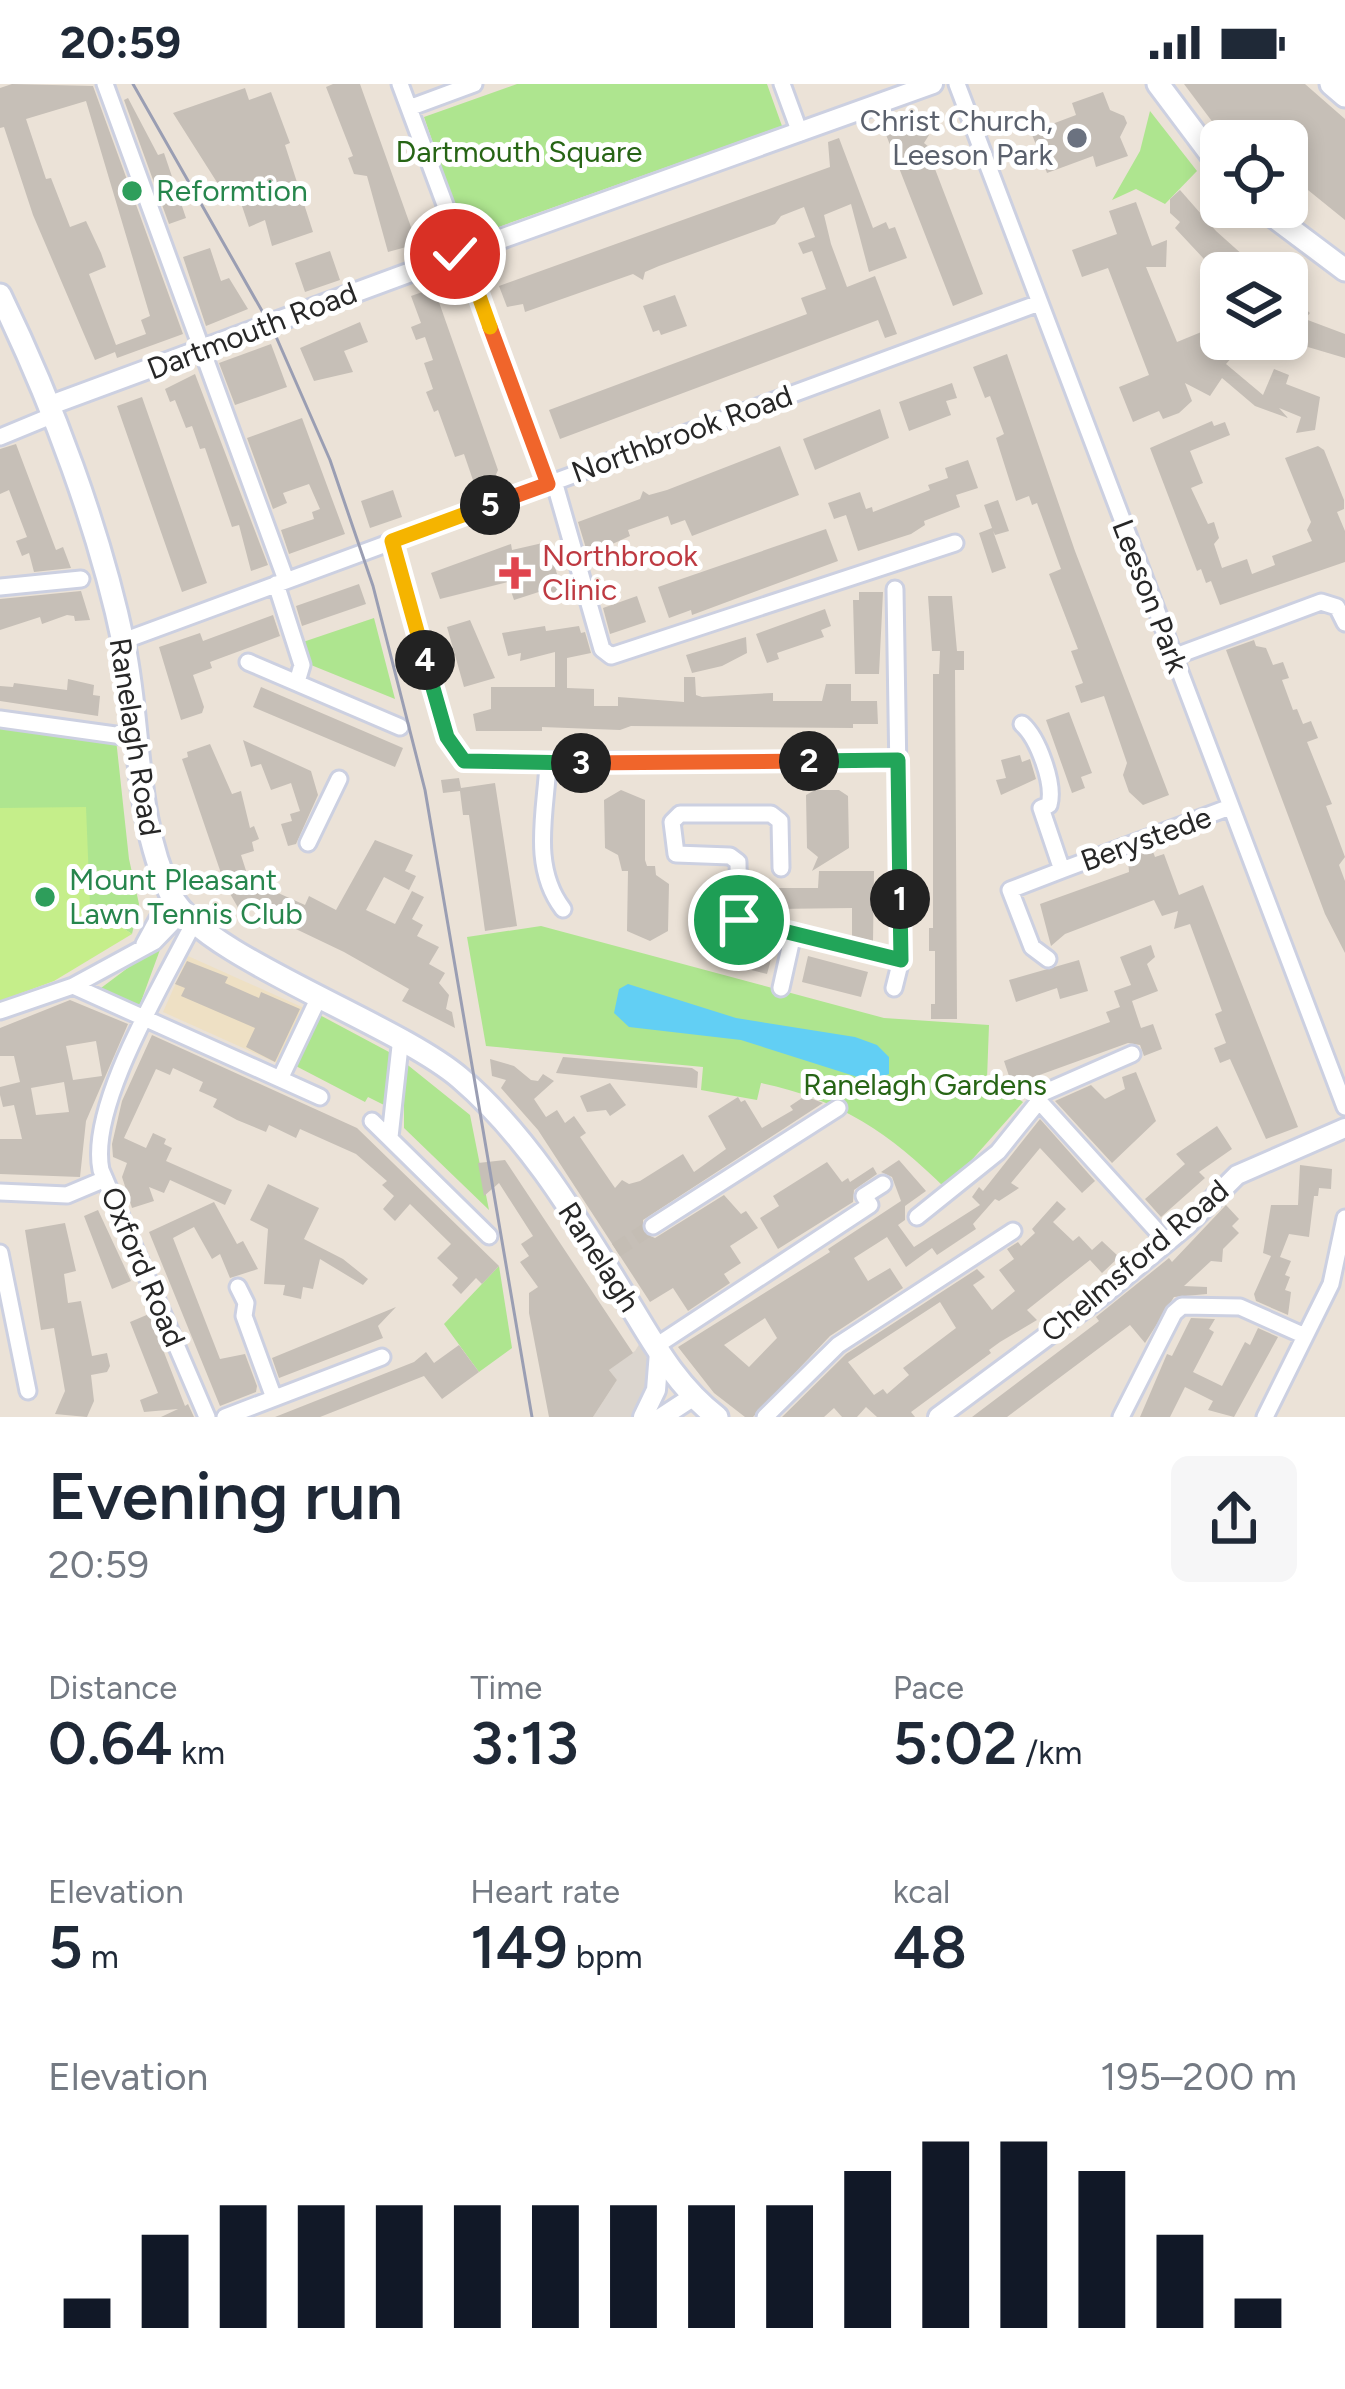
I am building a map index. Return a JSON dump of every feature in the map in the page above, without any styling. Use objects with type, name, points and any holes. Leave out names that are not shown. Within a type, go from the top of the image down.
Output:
[{"type":"main road","points":[[1158,84],[1200,140]]},
{"type":"main road","points":[[1331,84],[1345,96]]},
{"type":"main road","points":[[1289,228],[1345,270]]},
{"type":"main road","name":"Ranelagh Road","points":[[0,295],[50,411],[89,577],[122,640],[153,852],[183,913]]},
{"type":"main road","points":[[183,913],[401,1037]]},
{"type":"main road","name":"Ranelagh","points":[[401,1037],[480,1097],[525,1147],[609,1255],[657,1349],[691,1398],[717,1417]]},
{"type":"street","points":[[105,84],[204,350],[281,582],[302,664],[297,682]]},
{"type":"street","points":[[400,84],[551,483],[602,649],[611,656],[955,543]]},
{"type":"street","points":[[409,108],[474,84]]},
{"type":"street","points":[[782,84],[800,133],[933,84]]},
{"type":"street","name":"Leeson Park","points":[[957,84],[1345,1106]]},
{"type":"street","name":"Dartmouth Road","points":[[50,411],[463,253],[800,133]]},
{"type":"street","name":"Northbrook Road","points":[[122,640],[1039,303]]},
{"type":"street","points":[[0,437],[50,411]]},
{"type":"street","points":[[392,541],[453,751],[469,763],[898,760]]},
{"type":"street","points":[[0,587],[89,577]]},
{"type":"street","points":[[894,988],[901,960],[895,589]]},
{"type":"street","points":[[1173,657],[1321,602],[1337,607],[1345,623]]},
{"type":"street","points":[[248,662],[400,727]]},
{"type":"street","points":[[0,719],[137,738]]},
{"type":"street","name":"Berystede","points":[[1022,724],[1031,733],[1052,793],[1048,805],[1041,808],[1062,870]]},
{"type":"street","points":[[548,763],[541,834],[554,896],[563,909]]},
{"type":"street","points":[[308,843],[339,779]]},
{"type":"street","name":"Berystede","points":[[1048,959],[1032,947],[1010,890],[1230,807]]},
{"type":"street","points":[[781,868],[780,821],[774,815],[674,817],[676,854],[730,856],[738,862],[739,920],[901,960]]},
{"type":"street","points":[[0,1011],[73,986],[142,947],[157,920],[183,913]]},
{"type":"street","points":[[146,1018],[183,913]]},
{"type":"street","points":[[781,988],[793,934]]},
{"type":"street","points":[[73,986],[320,1097]]},
{"type":"street","points":[[280,1078],[320,995]]},
{"type":"street","name":"Oxford Road","points":[[146,1018],[97,1138],[105,1179],[207,1417]]},
{"type":"street","points":[[390,1137],[401,1037]]},
{"type":"street","points":[[1132,1054],[1067,1078],[1036,1096],[1166,1241]]},
{"type":"street","points":[[917,1216],[998,1152],[1039,1101]]},
{"type":"street","points":[[653,1226],[838,1108]]},
{"type":"street","points":[[372,1121],[489,1236]]},
{"type":"street","name":"Chelmsford Road","points":[[938,1417],[1166,1241],[1237,1175],[1345,1128]]},
{"type":"street","points":[[0,1192],[68,1195],[105,1179]]},
{"type":"street","points":[[643,1417],[656,1390],[657,1349],[870,1205],[864,1196],[883,1184]]},
{"type":"street","points":[[1265,1417],[1336,1269],[1345,1217]]},
{"type":"street","points":[[765,1417],[838,1346],[1012,1231]]},
{"type":"street","points":[[0,1253],[28,1390]]},
{"type":"street","points":[[238,1286],[274,1398]]},
{"type":"street","points":[[1121,1417],[1174,1313],[1182,1306],[1240,1307],[1305,1336]]},
{"type":"street","points":[[225,1417],[382,1357]]},
{"type":"street","points":[[662,1417],[691,1398]]},
{"type":"shaded area","points":[[188,956],[304,1008],[279,1064],[163,1012]]},
{"type":"shaded area","points":[[640,1343],[653,1383],[634,1417],[593,1417],[617,1380],[609,1370]]},
{"type":"green space","name":"Dartmouth Square","points":[[517,84],[767,84],[782,126],[490,230],[479,216],[458,215],[424,117]]},
{"type":"green space","points":[[1150,111],[1197,171],[1165,204],[1136,189],[1112,200],[1140,151]]},
{"type":"green space","points":[[374,618],[395,699],[311,665],[303,642]]},
{"type":"green space","points":[[0,722],[116,739],[129,859],[139,904],[132,934],[90,907],[0,808]]},
{"type":"green space","name":"Mount Pleasant Lawn Tennis Club","points":[[86,807],[90,906],[132,934],[54,981],[0,1001],[0,808]]},
{"type":"green space","name":"Ranelagh Gardens","points":[[541,926],[884,1018],[989,1025],[987,1079],[1023,1102],[946,1189],[883,1135],[815,1098],[761,1083],[757,1100],[701,1090],[703,1067],[486,1046],[467,937]]},
{"type":"green space","points":[[161,947],[139,1007],[97,991],[153,949]]},
{"type":"green space","points":[[316,1013],[389,1052],[392,1109],[368,1097],[365,1102],[292,1064]]},
{"type":"green space","points":[[404,1062],[470,1115],[489,1210],[404,1128]]},
{"type":"green space","points":[[499,1266],[512,1348],[479,1372],[444,1324]]},
{"type":"water","points":[[628,984],[736,1018],[855,1037],[877,1045],[889,1057],[889,1074],[870,1081],[741,1040],[629,1027],[614,1013],[619,989]]},
{"type":"building","points":[[12,84],[93,86],[183,334],[117,358],[115,352],[95,360],[33,215],[4,127],[0,128],[0,88]],"holes":[[[86,101],[150,316],[141,320],[146,334],[116,345],[89,274],[106,267],[101,253],[86,221],[70,227],[51,178],[46,179],[26,119]]]},
{"type":"building","points":[[360,84],[417,244],[388,252],[367,176],[354,174],[348,158],[353,156],[326,87]]},
{"type":"building","points":[[1184,84],[1305,84],[1345,119],[1345,220],[1308,190],[1308,120],[1211,120]]},
{"type":"building","points":[[245,88],[249,100],[271,92],[313,232],[272,246],[265,220],[249,227],[241,203],[232,206],[173,113]]},
{"type":"building","name":"Christ Church, Leeson Park","points":[[1103,92],[1110,110],[1124,116],[1127,123],[1120,137],[1128,156],[1096,167],[1093,156],[1047,173],[1031,132],[1076,115],[1072,103]]},
{"type":"building","points":[[128,98],[158,155],[164,153],[186,218],[169,224],[124,100]]},
{"type":"building","points":[[919,116],[929,135],[924,143],[935,152],[935,169],[983,294],[953,306],[883,127]]},
{"type":"building","points":[[839,138],[873,228],[886,222],[889,229],[895,227],[907,258],[869,272],[851,204],[824,215],[831,244],[847,287],[875,276],[897,334],[885,338],[878,320],[560,439],[549,410],[807,314],[801,298],[826,289],[812,251],[803,254],[798,243],[815,237],[804,207],[781,216],[775,224],[645,272],[643,280],[633,274],[525,312],[523,304],[507,307],[499,286],[830,167],[828,142]]},
{"type":"building","points":[[1180,190],[1200,213],[1200,228],[1213,228],[1240,252],[1200,255],[1175,228],[1180,222],[1170,213],[1170,199]]},
{"type":"building","points":[[1136,202],[1152,246],[1167,240],[1166,267],[1146,267],[1177,342],[1200,333],[1200,360],[1230,360],[1226,364],[1263,395],[1274,369],[1289,375],[1286,384],[1320,397],[1315,430],[1296,433],[1301,417],[1279,408],[1288,418],[1255,406],[1222,378],[1210,396],[1185,383],[1192,401],[1179,413],[1163,419],[1159,411],[1133,422],[1119,387],[1149,375],[1108,268],[1082,277],[1072,250],[1117,234],[1109,211]]},
{"type":"building","points":[[210,248],[221,281],[229,278],[248,309],[206,326],[183,257]]},
{"type":"building","points":[[330,251],[340,280],[305,292],[295,263]]},
{"type":"building","points":[[434,288],[498,470],[494,479],[475,486],[464,454],[455,457],[438,410],[434,412],[426,392],[433,389],[424,363],[433,360],[425,337],[416,340],[411,327],[421,323],[411,296]]},
{"type":"building","points":[[675,295],[687,326],[661,335],[659,330],[653,332],[643,306]]},
{"type":"building","points":[[1308,320],[1345,334],[1345,358],[1308,347]]},
{"type":"building","points":[[360,322],[368,342],[344,351],[353,372],[314,381],[300,348]]},
{"type":"building","points":[[271,344],[287,387],[235,405],[219,363]]},
{"type":"building","points":[[1007,354],[1075,551],[1169,795],[1143,805],[1129,792],[1123,775],[1127,763],[1104,696],[1081,703],[1075,686],[1083,683],[1071,651],[1078,649],[1049,574],[1061,569],[1037,503],[1032,505],[1029,496],[1016,501],[996,438],[1004,434],[973,367]]},
{"type":"building","points":[[195,374],[268,565],[251,571],[239,525],[232,527],[205,448],[200,449],[192,426],[186,428],[165,389]]},
{"type":"building","points":[[952,383],[957,398],[946,401],[951,415],[909,431],[899,402]]},
{"type":"building","points":[[142,397],[207,583],[182,592],[117,406]]},
{"type":"building","points":[[880,409],[889,438],[815,470],[803,439]]},
{"type":"building","points":[[302,418],[345,534],[289,554],[281,530],[314,519],[312,512],[320,509],[309,484],[283,493],[287,503],[273,509],[247,438]]},
{"type":"building","points":[[1212,421],[1214,426],[1225,422],[1230,435],[1190,451],[1203,483],[1191,488],[1208,524],[1214,522],[1219,538],[1214,544],[1222,568],[1247,559],[1252,574],[1275,565],[1272,556],[1312,541],[1307,530],[1311,522],[1285,458],[1318,446],[1324,450],[1344,500],[1344,509],[1337,512],[1345,531],[1345,562],[1220,605],[1211,581],[1206,583],[1201,569],[1197,571],[1150,448]]},
{"type":"building","points":[[16,444],[56,550],[63,547],[71,568],[34,572],[29,553],[22,556],[16,541],[27,537],[9,490],[0,494],[0,449]]},
{"type":"building","points":[[780,446],[799,495],[692,536],[685,520],[671,525],[668,516],[628,530],[630,536],[588,555],[578,522],[640,499],[643,491],[649,495],[667,490]]},
{"type":"building","points":[[968,460],[978,488],[956,495],[960,507],[924,521],[911,534],[858,551],[846,515],[834,519],[828,503],[860,492],[866,509],[872,507],[873,512],[930,490],[928,485],[948,478],[945,468]]},
{"type":"building","points":[[393,490],[402,517],[370,528],[361,501]]},
{"type":"building","points":[[998,500],[1009,531],[995,535],[993,531],[1006,568],[992,573],[979,533],[992,528],[984,505]]},
{"type":"building","points":[[826,529],[838,561],[692,615],[691,610],[669,618],[658,587]]},
{"type":"building","points":[[547,542],[562,590],[550,594],[548,589],[514,600],[508,582],[440,599],[431,573],[511,544],[512,550]]},
{"type":"building","points":[[359,584],[366,604],[302,626],[296,606]]},
{"type":"building","points":[[81,591],[90,620],[75,621],[67,615],[42,624],[40,617],[0,630],[0,599]]},
{"type":"building","points":[[859,592],[883,592],[879,674],[855,674],[853,600],[859,600]]},
{"type":"building","points":[[637,596],[646,622],[610,634],[603,608]]},
{"type":"building","points":[[928,596],[952,596],[957,651],[964,651],[964,670],[955,670],[957,1019],[931,1019],[931,1004],[935,1004],[935,951],[929,951],[929,928],[933,928],[933,674],[939,674],[940,651],[932,651]]},
{"type":"building","points":[[825,609],[831,626],[821,630],[824,637],[777,653],[779,659],[767,663],[756,634]]},
{"type":"building","points":[[273,615],[280,636],[210,662],[212,668],[193,675],[204,707],[202,713],[181,720],[159,647],[200,633],[203,641]]},
{"type":"building","points":[[470,620],[495,678],[464,687],[447,627]]},
{"type":"building","points":[[545,626],[546,631],[579,626],[585,632],[591,653],[567,658],[567,688],[594,689],[594,706],[618,706],[618,697],[684,702],[684,677],[695,677],[696,695],[702,697],[773,693],[773,701],[822,701],[826,684],[851,684],[851,701],[877,701],[878,724],[476,731],[473,714],[491,709],[491,687],[555,687],[555,652],[520,661],[521,653],[508,656],[502,633]]},
{"type":"building","points":[[746,637],[747,653],[722,666],[692,673],[686,655]]},
{"type":"building","points":[[1254,640],[1256,646],[1266,648],[1273,665],[1283,662],[1289,678],[1282,680],[1293,710],[1297,709],[1303,724],[1311,721],[1318,738],[1307,742],[1332,804],[1326,806],[1345,857],[1339,865],[1345,881],[1345,953],[1325,914],[1226,650]]},
{"type":"building","points":[[68,679],[94,685],[93,695],[100,696],[98,716],[0,701],[0,686],[13,687],[14,683],[67,690]]},
{"type":"building","points":[[261,687],[403,748],[395,767],[253,707]]},
{"type":"building","points":[[1069,712],[1092,773],[1081,777],[1085,788],[1072,793],[1046,720]]},
{"type":"building","points":[[243,740],[311,771],[318,795],[296,844],[288,846],[281,824],[292,821],[290,814],[300,811],[291,783],[271,790],[261,764],[251,767]]},
{"type":"building","points":[[210,744],[232,794],[241,791],[250,828],[254,826],[259,839],[252,842],[254,851],[241,855],[249,880],[305,905],[309,896],[336,910],[375,840],[413,855],[405,871],[416,876],[409,890],[384,877],[366,910],[395,924],[412,891],[424,897],[412,919],[423,925],[417,936],[439,947],[429,964],[445,973],[439,983],[449,995],[446,1009],[452,1012],[455,1028],[402,1001],[409,989],[344,952],[250,907],[240,911],[225,885],[182,759],[188,757],[187,752]]},
{"type":"building","points":[[1020,755],[1022,762],[1030,759],[1036,779],[1001,795],[996,780],[1006,778],[1001,760]]},
{"type":"building","points":[[459,778],[461,788],[495,783],[517,926],[485,931],[469,815],[463,815],[460,791],[443,793],[441,780]]},
{"type":"building","points":[[621,790],[645,800],[645,860],[669,884],[668,931],[650,941],[627,931],[628,871],[622,871],[618,855],[605,848],[604,800]]},
{"type":"building","points":[[839,790],[848,796],[849,848],[812,871],[818,857],[807,848],[806,795]]},
{"type":"building","points":[[1152,849],[1155,857],[1164,854],[1179,895],[1203,885],[1298,1127],[1266,1139],[1230,1059],[1220,1063],[1214,1048],[1226,1043],[1215,1014],[1222,1011],[1190,924],[1174,929],[1178,911],[1162,916],[1154,900],[1065,934],[1051,946],[1040,904],[1129,872],[1128,858]]},
{"type":"building","points":[[819,871],[874,871],[873,941],[852,936],[852,908],[775,909],[775,888],[818,888]]},
{"type":"building","points":[[715,933],[774,948],[767,974],[708,959]]},
{"type":"building","points":[[1151,945],[1155,957],[1147,964],[1158,991],[1132,1001],[1141,1028],[1153,1024],[1162,1049],[1144,1056],[1140,1045],[1128,1043],[1012,1085],[1004,1061],[1110,1022],[1106,1012],[1120,1007],[1114,991],[1131,985],[1120,957]]},
{"type":"building","points":[[808,956],[868,972],[861,997],[802,982]]},
{"type":"building","points":[[1079,960],[1088,991],[1060,999],[1057,988],[1016,1002],[1009,980]]},
{"type":"building","points":[[187,961],[228,977],[225,983],[259,998],[261,992],[300,1009],[275,1062],[246,1047],[255,1028],[181,996],[185,988],[175,984]]},
{"type":"building","points":[[70,1000],[128,1024],[86,1121],[80,1177],[0,1174],[0,1139],[22,1139],[14,1105],[3,1107],[0,1095],[0,1087],[20,1082],[14,1056],[0,1056],[0,1028]],"holes":[[[96,1041],[102,1076],[73,1080],[66,1046]],[[64,1082],[69,1112],[36,1115],[31,1088]]]},
{"type":"building","points":[[152,1035],[357,1128],[499,1266],[482,1284],[476,1278],[461,1294],[452,1285],[458,1278],[437,1258],[451,1244],[410,1204],[395,1221],[383,1209],[394,1196],[382,1185],[387,1181],[356,1154],[300,1129],[296,1138],[269,1125],[266,1132],[237,1120],[213,1107],[217,1099],[199,1091],[203,1082],[173,1068],[170,1075],[156,1069],[124,1138],[146,1148],[153,1133],[166,1139],[164,1144],[172,1148],[166,1161],[232,1190],[225,1205],[170,1180],[164,1193],[149,1187],[154,1201],[132,1208],[122,1177],[127,1163],[113,1157],[112,1144],[122,1101]]},
{"type":"building","points":[[563,1057],[692,1068],[698,1072],[697,1088],[556,1073]]},
{"type":"building","points":[[490,1059],[514,1066],[531,1080],[538,1081],[543,1074],[554,1081],[534,1099],[546,1117],[557,1110],[565,1123],[574,1116],[586,1133],[580,1137],[615,1188],[622,1180],[629,1184],[640,1181],[683,1154],[694,1172],[726,1149],[708,1116],[738,1097],[745,1100],[762,1128],[793,1110],[790,1106],[805,1096],[823,1103],[643,1220],[644,1233],[655,1238],[724,1195],[741,1214],[746,1211],[758,1228],[730,1246],[741,1263],[724,1274],[730,1283],[688,1311],[673,1288],[650,1302],[538,1130],[501,1088],[506,1080],[492,1076]]},
{"type":"building","points":[[1136,1072],[1156,1121],[1112,1163],[1055,1101],[1091,1085],[1105,1099],[1125,1089],[1122,1077]]},
{"type":"building","points":[[610,1083],[626,1105],[610,1116],[606,1110],[587,1112],[580,1096]]},
{"type":"building","points":[[1040,1119],[1095,1181],[1082,1193],[1040,1148],[1011,1183],[1019,1188],[995,1199],[973,1224],[976,1229],[937,1255],[932,1248],[906,1267],[887,1237],[854,1258],[868,1281],[890,1268],[903,1288],[830,1336],[753,1417],[745,1417],[714,1393],[678,1347],[830,1252],[828,1249],[901,1201],[892,1177],[881,1172],[899,1160],[926,1191],[905,1206],[905,1220],[898,1225],[914,1247],[980,1205],[972,1197],[979,1187],[983,1191]],"holes":[[[765,1318],[777,1338],[749,1367],[724,1345]]]},
{"type":"building","points":[[1217,1126],[1232,1149],[1199,1172],[1205,1178],[1161,1217],[1145,1199],[1185,1164],[1176,1154]]},
{"type":"building","points":[[505,1160],[633,1353],[609,1370],[617,1380],[593,1417],[549,1417],[529,1313],[529,1293],[538,1287],[520,1262],[529,1256],[521,1244],[533,1236],[499,1183],[484,1196],[478,1163]]},
{"type":"building","points":[[827,1162],[842,1182],[873,1167],[877,1174],[854,1190],[853,1202],[778,1249],[760,1218],[779,1206],[773,1196]]},
{"type":"building","points":[[1300,1165],[1332,1169],[1331,1189],[1319,1188],[1314,1196],[1309,1237],[1289,1234],[1280,1257],[1291,1261],[1285,1275],[1290,1277],[1285,1290],[1291,1292],[1288,1315],[1256,1301],[1254,1294],[1271,1256],[1263,1253],[1271,1205],[1298,1205]]},
{"type":"building","points":[[268,1184],[319,1208],[304,1239],[343,1259],[368,1279],[363,1285],[320,1259],[313,1289],[303,1287],[301,1299],[283,1295],[285,1285],[264,1284],[268,1229],[250,1220]]},
{"type":"building","points":[[1057,1201],[1066,1209],[1053,1222],[1073,1241],[1079,1236],[1092,1250],[1102,1241],[1119,1257],[1102,1273],[1090,1260],[1027,1310],[1037,1320],[989,1350],[911,1412],[915,1417],[877,1417],[866,1407],[857,1417],[842,1417],[834,1408],[824,1417],[782,1417],[846,1354],[977,1269],[985,1277],[973,1285],[992,1310],[1015,1291],[999,1270],[1014,1259],[1007,1249],[1018,1242],[1021,1246],[1035,1233],[1032,1229]],"holes":[[[940,1302],[956,1328],[903,1368],[909,1375],[887,1394],[883,1389],[874,1395],[848,1362]]]},
{"type":"building","points":[[214,1202],[237,1244],[243,1241],[258,1269],[230,1278],[220,1254],[212,1259],[194,1227],[173,1238],[220,1359],[245,1354],[257,1386],[256,1392],[220,1406],[149,1232]]},
{"type":"building","points":[[1226,1205],[1239,1219],[1232,1226],[1239,1233],[1223,1249],[1222,1262],[1211,1261],[1184,1286],[1207,1287],[1207,1294],[1174,1297],[1145,1343],[1130,1325],[1007,1417],[972,1417],[1099,1321],[1096,1317],[1169,1258],[1172,1262]]},
{"type":"building","points":[[98,1210],[131,1281],[112,1289],[84,1216]]},
{"type":"building","points":[[65,1223],[76,1271],[64,1274],[68,1303],[81,1301],[92,1356],[107,1353],[110,1366],[107,1372],[91,1375],[94,1401],[87,1417],[55,1414],[65,1391],[54,1328],[41,1330],[25,1230]]},
{"type":"building","points":[[396,1307],[378,1326],[383,1338],[279,1378],[272,1358]]},
{"type":"building","points":[[149,1314],[185,1406],[194,1417],[161,1417],[178,1409],[144,1412],[140,1400],[158,1393],[130,1322]]},
{"type":"building","points":[[1191,1318],[1215,1319],[1209,1329],[1214,1332],[1193,1372],[1222,1386],[1245,1342],[1250,1345],[1258,1328],[1278,1337],[1234,1417],[1208,1410],[1213,1401],[1185,1387],[1170,1417],[1140,1417],[1167,1354],[1172,1356]]},
{"type":"building","points":[[459,1345],[479,1372],[442,1399],[424,1376],[320,1417],[275,1417],[414,1362],[426,1352],[434,1363]]},
{"type":"tunnel","points":[[616,1250],[653,1226]]},
{"type":"tram line","points":[[133,84],[274,332],[330,460],[373,586],[425,790],[532,1417]]},
{"type":"place","name":"Christ Church, Leeson Park","points":[[1077,138]]},
{"type":"place","name":"Reformtion","points":[[132,191]]},
{"type":"place","name":"Northbrook Clinic","points":[[515,573]]},
{"type":"place","name":"Mount Pleasant Lawn Tennis Club","points":[[45,897]]},
{"type":"route","points":[[455,254],[469,268],[548,484],[392,541],[447,737],[458,758],[501,764],[898,760],[901,960],[739,920]]}]
